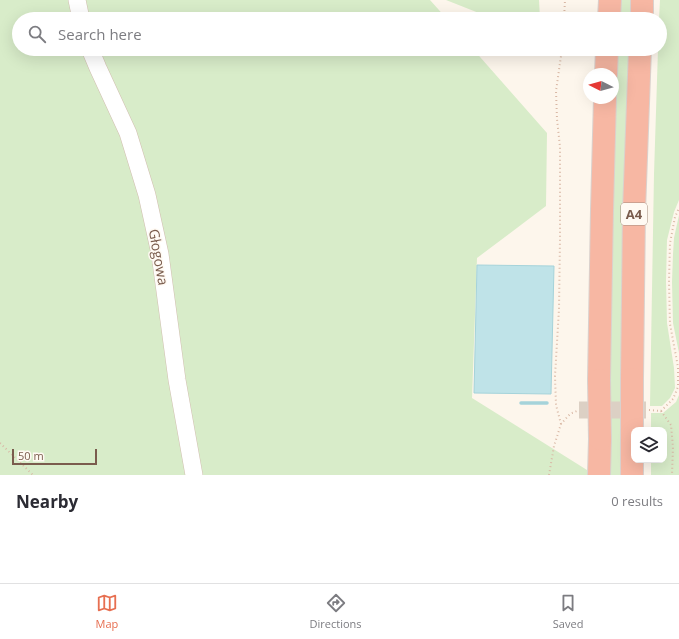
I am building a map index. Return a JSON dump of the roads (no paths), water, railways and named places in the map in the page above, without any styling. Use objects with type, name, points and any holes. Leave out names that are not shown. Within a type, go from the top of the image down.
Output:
[{"type":"highway","points":[[609,12],[610,0]]},
{"type":"highway","points":[[642,0],[642,12]]},
{"type":"highway","points":[[606,68],[607,56]]},
{"type":"highway","name":"A4","points":[[632,475],[634,219],[640,56]]},
{"type":"highway","name":"A4","points":[[600,475],[599,380],[606,104]]},
{"type":"lane","points":[[77,0],[80,12]]},
{"type":"lane","name":"Głogowa","points":[[93,56],[128,133],[147,195],[160,254],[177,380],[194,475]]},
{"type":"water","points":[[477,265],[554,266],[551,394],[474,393]]},
{"type":"waterway","points":[[521,403],[547,403]]},
{"type":"tunnel","points":[[579,410],[649,410]]}]
